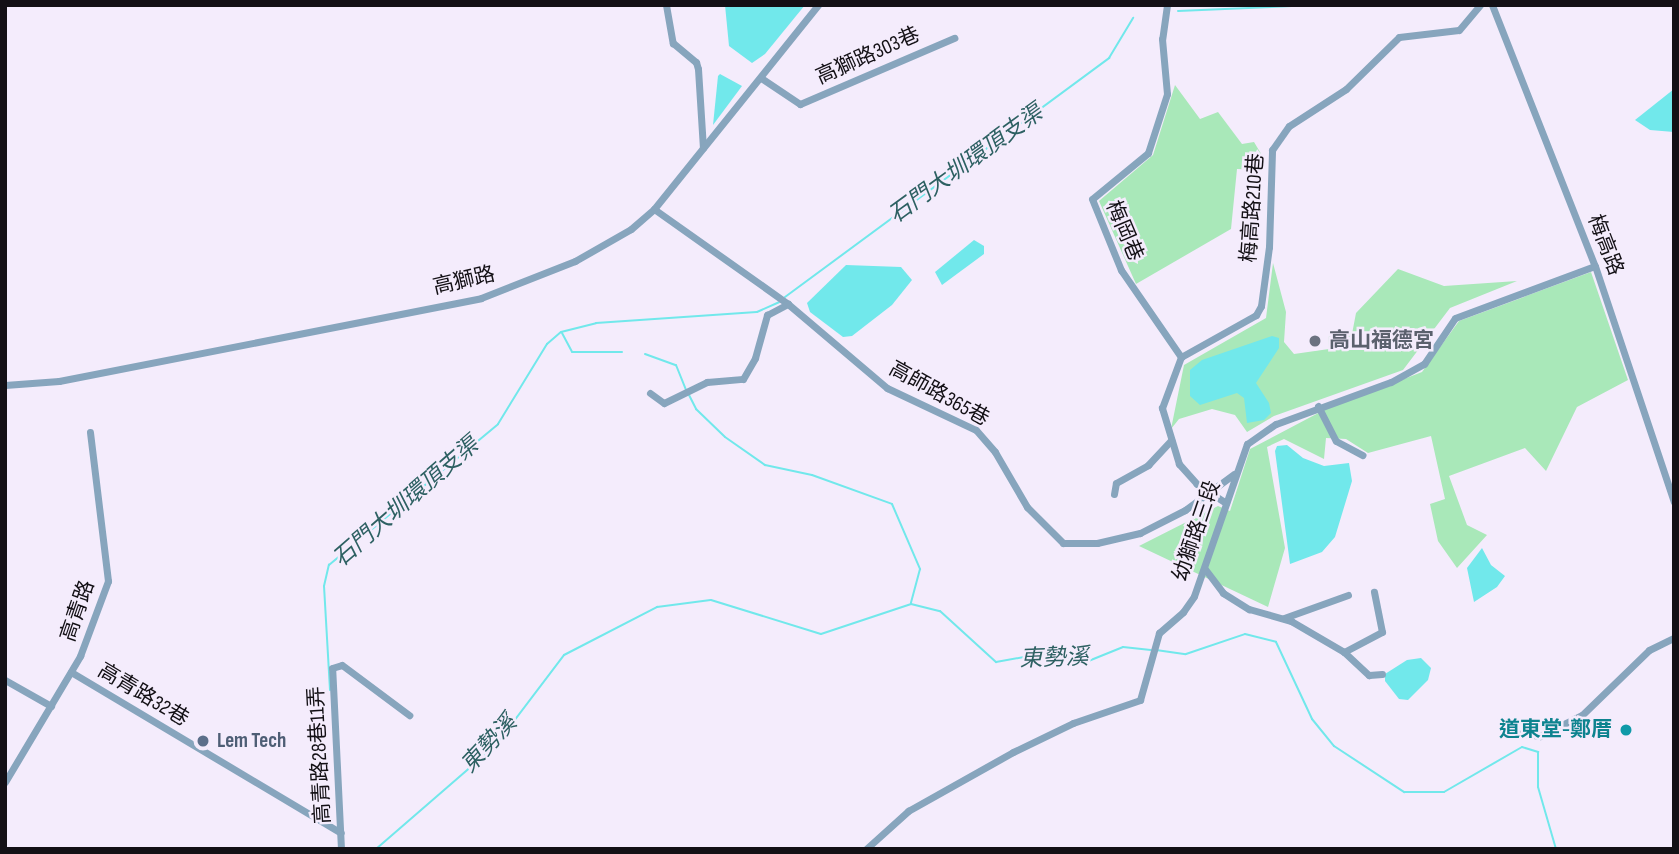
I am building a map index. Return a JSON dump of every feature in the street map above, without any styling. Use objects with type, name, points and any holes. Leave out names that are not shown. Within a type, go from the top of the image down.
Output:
[{"type":"street","points":[[666,5],[673,43],[696,62],[698,69],[703,148]]},
{"type":"street","name":"高獅路","points":[[5,384],[59,381],[481,298],[575,261],[631,229],[653,209],[818,5]]},
{"type":"street","name":"梅岡巷","points":[[1167,5],[1162,39],[1167,94],[1148,153],[1092,199],[1133,292],[1181,357]]},
{"type":"street","name":"梅高路210巷","points":[[1181,357],[1256,315],[1261,306],[1269,247],[1272,150],[1281,135],[1346,89],[1399,37],[1459,30],[1480,5]]},
{"type":"street","name":"梅高路","points":[[1492,5],[1595,266],[1673,499]]},
{"type":"street","name":"高獅路303巷","points":[[761,78],[800,104],[954,38]]},
{"type":"street","name":"高師路365巷","points":[[653,209],[789,304],[887,388],[976,430],[995,452],[1027,506],[1062,543],[1123,540],[1185,510],[1235,473]]},
{"type":"street","name":"幼獅路三段","points":[[866,849],[908,811],[1013,752],[1073,723],[1139,700],[1159,633],[1184,612],[1205,569],[1235,473],[1247,444],[1276,424],[1391,382],[1424,364],[1455,318],[1595,266]]},
{"type":"street","points":[[650,393],[664,403],[707,382],[743,379],[755,358],[767,314],[789,304]]},
{"type":"street","points":[[1181,357],[1162,408],[1171,440],[1179,464],[1226,503]]},
{"type":"street","points":[[1318,407],[1336,441],[1362,455]]},
{"type":"street","name":"高青路","points":[[5,782],[71,672],[108,581],[90,432]]},
{"type":"street","points":[[1114,494],[1116,483],[1148,465],[1171,440]]},
{"type":"street","points":[[1205,569],[1223,593],[1249,609],[1284,618],[1344,652],[1369,676],[1382,674]]},
{"type":"street","points":[[1344,652],[1382,632],[1374,592]]},
{"type":"street","points":[[1284,618],[1348,595]]},
{"type":"street","points":[[1504,732],[1540,736],[1582,715],[1650,650],[1674,639]]},
{"type":"street","name":"高青路28巷11弄","points":[[341,849],[332,668],[342,665],[409,715]]},
{"type":"street","name":"高青路32巷","points":[[71,672],[341,834]]},
{"type":"street","points":[[5,680],[51,706]]},
{"type":"green space","points":[[1175,85],[1200,119],[1218,112],[1242,144],[1254,142],[1263,157],[1262,170],[1237,169],[1231,229],[1136,284],[1099,201],[1153,155]]},
{"type":"green space","points":[[1273,263],[1286,312],[1284,342],[1294,354],[1329,349],[1328,337],[1352,334],[1356,313],[1398,269],[1444,286],[1517,281],[1450,308],[1403,370],[1274,416],[1247,432],[1235,415],[1212,409],[1179,419],[1171,429],[1184,365],[1266,318]]},
{"type":"green space","points":[[1591,272],[1628,380],[1577,407],[1546,471],[1525,448],[1449,476],[1467,525],[1487,535],[1457,568],[1438,541],[1430,504],[1445,499],[1431,436],[1368,453],[1346,439],[1326,438],[1324,459],[1284,439],[1267,447],[1285,548],[1268,607],[1139,546],[1218,506],[1230,511],[1250,449],[1324,410],[1422,372],[1459,321]]},
{"type":"water","points":[[725,5],[805,5],[765,54],[752,63],[729,46]]},
{"type":"water","points":[[720,74],[742,86],[713,125],[718,76]]},
{"type":"water","points":[[1674,89],[1674,132],[1650,130],[1635,120]]},
{"type":"water","points":[[974,240],[984,246],[984,254],[942,285],[935,272]]},
{"type":"water","points":[[846,265],[901,267],[912,280],[892,305],[852,336],[843,337],[810,312],[807,303]]},
{"type":"water","points":[[1272,336],[1279,338],[1279,348],[1256,383],[1269,403],[1271,413],[1264,420],[1247,423],[1244,398],[1237,393],[1200,405],[1190,396],[1190,370],[1202,360]]},
{"type":"water","points":[[1287,445],[1303,458],[1324,466],[1349,463],[1352,481],[1335,537],[1322,552],[1290,564],[1275,451],[1277,446]]},
{"type":"water","points":[[1482,548],[1491,565],[1505,576],[1497,587],[1474,602],[1467,568]]},
{"type":"water","points":[[1421,658],[1431,668],[1428,680],[1408,700],[1399,699],[1385,681],[1385,674],[1407,660]]},
{"type":"waterway","name":"石門大圳環頂支渠","points":[[1178,11],[1314,5]]},
{"type":"waterway","name":"石門大圳環頂支渠","points":[[785,297],[1109,58],[1133,18]]},
{"type":"waterway","name":"石門大圳環頂支渠","points":[[330,690],[324,586],[329,565],[498,424],[547,344],[561,332],[596,323],[757,312],[779,302]]},
{"type":"waterway","name":"石門大圳環頂支渠","points":[[562,333],[572,352],[622,352]]},
{"type":"waterway","name":"石門大圳環頂支渠","points":[[645,354],[676,365],[686,390]]},
{"type":"waterway","name":"石門大圳環頂支渠","points":[[689,395],[696,409],[725,437],[765,465],[812,475],[892,504],[920,569],[911,603]]},
{"type":"waterway","name":"東勢溪","points":[[376,849],[495,746],[564,655],[657,607],[711,600],[821,634],[911,604],[940,611],[996,662],[1046,653],[1086,662],[1123,647],[1151,650]]},
{"type":"waterway","name":"東勢溪","points":[[1156,650],[1186,654],[1245,634],[1276,642],[1312,719],[1334,746],[1404,792],[1444,792],[1522,747],[1538,752],[1538,787],[1556,849]]},
{"type":"place","name":"高山福德宮","points":[[1315,341]]},
{"type":"place","name":"道東堂-鄭厝","points":[[1626,730]]},
{"type":"place","name":"Lem Tech","points":[[203,741]]}]
